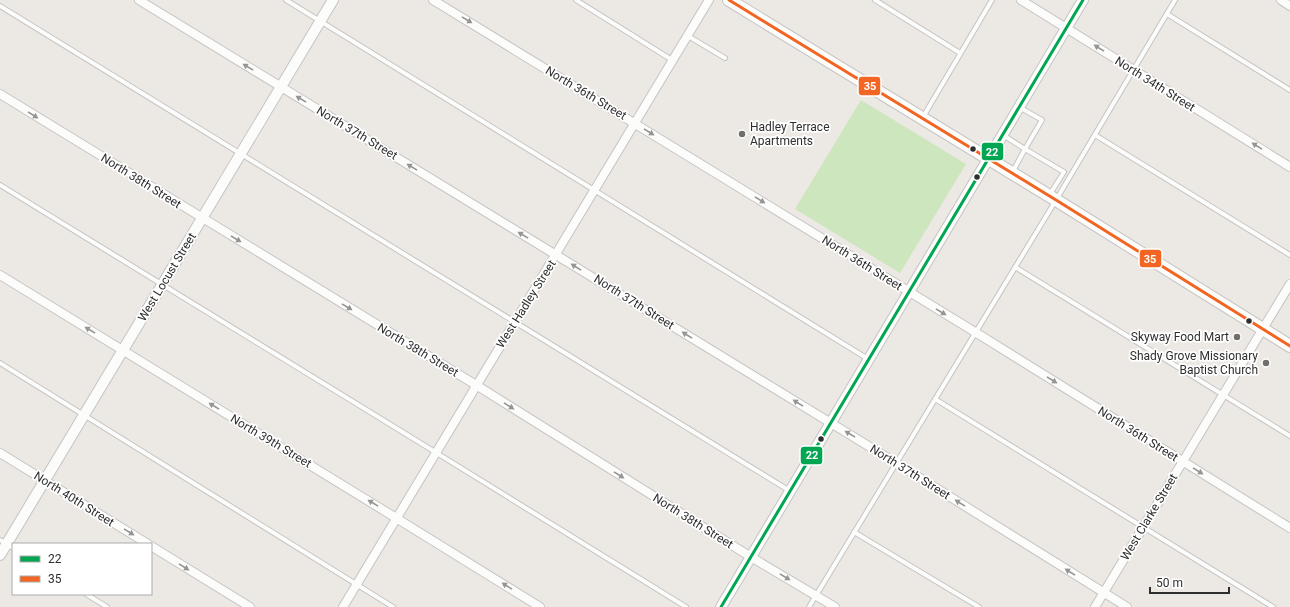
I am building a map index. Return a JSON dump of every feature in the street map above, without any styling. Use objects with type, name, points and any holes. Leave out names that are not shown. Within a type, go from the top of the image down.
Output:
[{"type":"main road","points":[[728,0],[1052,198],[1290,346]]},
{"type":"street","name":"North 37th Street","points":[[139,0],[896,462],[1127,607]]},
{"type":"street","name":"West Locust Street","points":[[0,555],[333,0]]},
{"type":"street","name":"North 36th Street","points":[[433,0],[636,123],[1290,528]]},
{"type":"street","name":"West Hadley Street","points":[[343,607],[709,0]]},
{"type":"street","name":"North 34th Street","points":[[1021,0],[1290,167]]},
{"type":"street","points":[[721,607],[1083,0]]},
{"type":"street","points":[[1281,0],[1290,6]]},
{"type":"street","name":"North 38th Street","points":[[0,94],[202,219],[476,385],[751,557],[835,607]]},
{"type":"street","name":"North 39th Street","points":[[0,276],[396,517],[540,607]]},
{"type":"street","name":"West Clarke Street","points":[[1095,607],[1290,284]]},
{"type":"street","name":"North 40th Street","points":[[0,453],[146,543]]},
{"type":"street","points":[[152,547],[250,607]]},
{"type":"lane","points":[[286,0],[868,359]]},
{"type":"lane","points":[[576,0],[673,61]]},
{"type":"lane","points":[[875,0],[960,53]]},
{"type":"lane","points":[[922,119],[992,0]]},
{"type":"lane","points":[[1052,198],[1095,135],[1175,0]]},
{"type":"lane","points":[[0,6],[242,153],[790,491]]},
{"type":"lane","points":[[1166,14],[1290,90]]},
{"type":"lane","points":[[688,36],[724,58]]},
{"type":"lane","points":[[1012,174],[1042,120],[1019,107]]},
{"type":"lane","points":[[809,607],[1015,267],[1052,198],[1064,172],[1002,135]]},
{"type":"lane","points":[[1095,135],[1290,255]]},
{"type":"lane","points":[[0,185],[686,607]]},
{"type":"lane","points":[[1015,267],[1290,436]]},
{"type":"lane","points":[[0,363],[393,607]]},
{"type":"lane","points":[[934,399],[1273,607]]},
{"type":"lane","points":[[854,532],[979,607]]},
{"type":"lane","points":[[88,595],[107,607]]},
{"type":"green space","points":[[861,100],[966,164],[900,273],[795,209]]},
{"type":"transit line","name":"35","points":[[729,0],[1056,200],[1290,346]]},
{"type":"transit line","name":"22","points":[[721,607],[1083,0]]},
{"type":"place","name":"Hadley Terrace Apartments","points":[[742,134]]},
{"type":"place","name":"Skyway Food Mart","points":[[1237,337]]},
{"type":"place","name":"Shady Grove Missionary Baptist Church","points":[[1266,363]]}]
